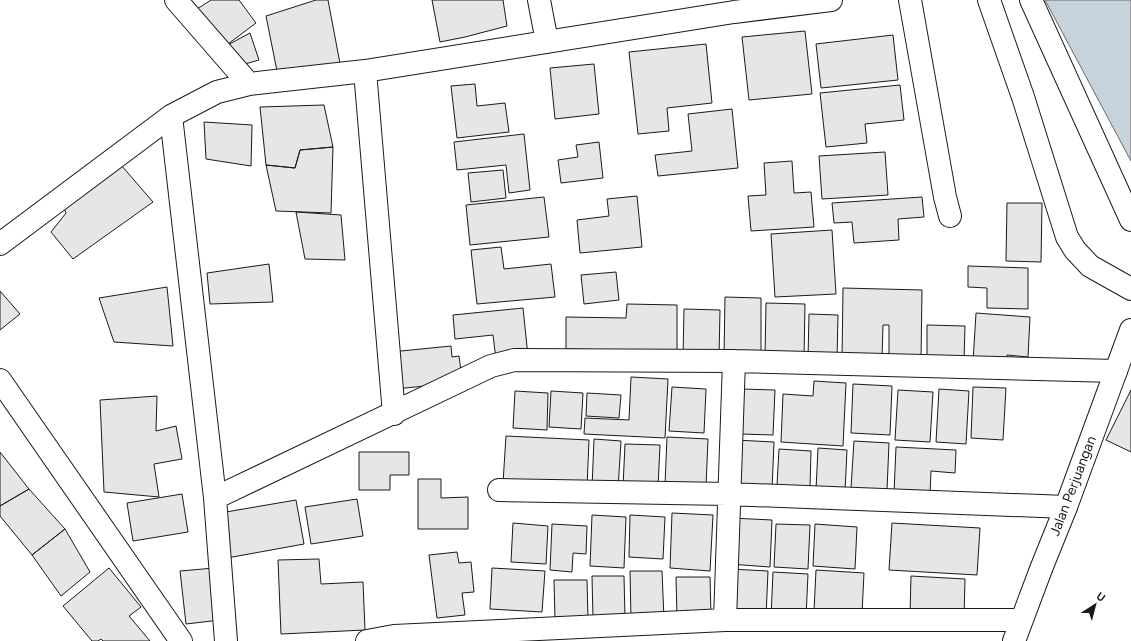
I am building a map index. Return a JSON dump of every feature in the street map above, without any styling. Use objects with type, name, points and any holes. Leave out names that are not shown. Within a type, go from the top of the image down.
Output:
[{"type":"street","points":[[176,0],[249,84]]},
{"type":"street","points":[[539,0],[547,42]]},
{"type":"street","points":[[0,244],[171,116],[217,92],[249,84],[365,71],[547,42],[733,6],[831,0]]},
{"type":"street","points":[[910,0],[945,197],[950,216]]},
{"type":"street","points":[[989,0],[1023,97],[1067,237],[1075,250],[1090,266],[1131,289]]},
{"type":"street","points":[[1031,0],[1131,220]]},
{"type":"street","points":[[365,71],[394,414]]},
{"type":"street","points":[[171,116],[215,498],[226,641]]},
{"type":"street","name":"Jalan Perjuangan","points":[[1014,641],[1066,507],[1131,330]]},
{"type":"street","points":[[215,498],[394,414],[491,366],[514,360],[734,361],[1116,371]]},
{"type":"street","points":[[725,620],[728,494],[734,361]]},
{"type":"street","points":[[0,380],[181,641]]},
{"type":"street","points":[[498,490],[728,494],[1066,507]]},
{"type":"street","points":[[367,641],[395,638],[725,620],[1021,620]]},
{"type":"shaded area","points":[[1045,0],[1131,0],[1131,161]]},
{"type":"building","points":[[211,0],[239,0],[256,23],[224,47],[197,9]]},
{"type":"building","points":[[316,0],[328,0],[342,74],[278,76],[266,16]]},
{"type":"building","points":[[432,0],[503,0],[507,26],[440,42]]},
{"type":"building","points":[[805,31],[812,94],[749,100],[742,37]]},
{"type":"building","points":[[250,33],[259,60],[238,66],[224,47]]},
{"type":"building","points":[[893,35],[898,80],[821,88],[816,44]]},
{"type":"building","points":[[706,44],[712,103],[667,108],[669,131],[638,134],[629,52]]},
{"type":"building","points":[[594,64],[599,114],[555,119],[550,68]]},
{"type":"building","points":[[475,84],[477,106],[505,103],[509,132],[457,138],[451,86]]},
{"type":"building","points":[[900,85],[904,120],[865,124],[867,143],[826,147],[820,93]]},
{"type":"building","points":[[324,105],[333,147],[300,150],[295,168],[266,165],[260,107]]},
{"type":"building","points":[[732,109],[738,168],[658,176],[655,155],[692,151],[688,114]]},
{"type":"building","points":[[204,122],[252,125],[251,166],[206,159]]},
{"type":"building","points":[[524,134],[530,190],[509,193],[506,165],[457,170],[454,142]]},
{"type":"building","points":[[599,142],[603,178],[561,183],[558,160],[578,157],[576,145]]},
{"type":"building","points":[[333,147],[331,213],[276,211],[266,165],[295,168],[300,150]]},
{"type":"building","points":[[885,152],[888,195],[822,199],[819,156]]},
{"type":"building","points":[[115,158],[153,202],[73,259],[51,232],[66,213],[60,199]]},
{"type":"building","points":[[792,161],[794,193],[811,192],[814,227],[751,231],[748,196],[766,195],[764,163]]},
{"type":"building","points":[[503,170],[506,198],[471,202],[468,173]]},
{"type":"building","points":[[637,196],[642,247],[580,253],[577,220],[609,216],[607,199]]},
{"type":"building","points":[[544,197],[549,237],[470,245],[466,205]]},
{"type":"building","points":[[922,197],[924,217],[898,219],[899,240],[854,243],[852,222],[834,223],[832,203]]},
{"type":"building","points":[[1007,203],[1042,203],[1041,262],[1006,261]]},
{"type":"building","points":[[296,212],[341,215],[345,260],[305,259]]},
{"type":"building","points":[[832,230],[836,294],[775,297],[771,234]]},
{"type":"building","points":[[501,247],[504,269],[551,264],[555,297],[477,304],[471,250]]},
{"type":"building","points":[[269,264],[273,302],[210,304],[207,273]]},
{"type":"building","points":[[968,266],[1028,268],[1028,309],[987,308],[987,288],[968,287]]},
{"type":"building","points":[[616,272],[619,300],[584,304],[581,275]]},
{"type":"building","points":[[167,287],[173,346],[114,342],[99,298]]},
{"type":"building","points":[[843,288],[922,290],[921,359],[889,359],[889,325],[883,325],[882,359],[842,358]]},
{"type":"building","points":[[0,291],[20,314],[0,330]]},
{"type":"building","points":[[725,297],[761,298],[761,357],[724,356]]},
{"type":"building","points":[[766,303],[805,304],[804,357],[765,356]]},
{"type":"building","points":[[627,304],[677,305],[677,351],[566,349],[566,317],[626,318]]},
{"type":"building","points":[[523,308],[528,356],[496,359],[493,335],[455,339],[453,315]]},
{"type":"building","points":[[684,309],[720,310],[719,358],[683,358]]},
{"type":"building","points":[[976,313],[1030,317],[1028,357],[1007,355],[1006,365],[973,362]]},
{"type":"building","points":[[809,314],[838,315],[837,359],[808,359]]},
{"type":"building","points":[[927,325],[965,326],[964,362],[927,362]]},
{"type":"building","points":[[451,346],[452,357],[459,356],[462,378],[455,383],[395,389],[391,352]]},
{"type":"building","points":[[631,377],[668,379],[665,438],[584,434],[585,418],[629,420]]},
{"type":"building","points":[[814,381],[846,383],[843,446],[781,442],[783,394],[813,396]]},
{"type":"building","points":[[853,384],[892,386],[890,435],[851,433]]},
{"type":"building","points":[[672,387],[706,389],[704,433],[669,431]]},
{"type":"building","points":[[973,387],[1006,388],[1003,440],[971,438]]},
{"type":"building","points":[[742,389],[775,390],[773,435],[740,434]]},
{"type":"building","points":[[939,389],[969,391],[966,444],[936,442]]},
{"type":"building","points":[[898,390],[933,392],[930,442],[895,440]]},
{"type":"building","points":[[1131,390],[1131,452],[1106,440]]},
{"type":"building","points":[[515,391],[548,393],[547,430],[513,428]]},
{"type":"building","points":[[551,391],[583,393],[581,429],[549,427]]},
{"type":"building","points":[[587,393],[621,395],[619,418],[586,416]]},
{"type":"building","points":[[157,396],[156,431],[176,426],[182,459],[154,464],[159,497],[104,492],[100,400]]},
{"type":"building","points":[[506,436],[589,440],[587,487],[503,483]]},
{"type":"building","points":[[667,437],[708,439],[706,487],[665,485]]},
{"type":"building","points":[[594,439],[621,441],[618,489],[592,488]]},
{"type":"building","points":[[735,440],[774,442],[772,490],[733,487]]},
{"type":"building","points":[[854,441],[889,443],[887,490],[851,488]]},
{"type":"building","points":[[625,444],[660,445],[658,488],[623,487]]},
{"type":"building","points":[[896,447],[956,450],[955,473],[931,471],[930,495],[894,493]]},
{"type":"building","points":[[818,448],[847,450],[845,492],[816,490]]},
{"type":"building","points":[[779,449],[811,451],[810,487],[777,485]]},
{"type":"building","points":[[0,452],[29,489],[0,506]]},
{"type":"building","points":[[359,452],[409,452],[409,475],[390,475],[390,490],[359,490]]},
{"type":"building","points":[[418,479],[441,479],[441,498],[468,497],[468,529],[418,529]]},
{"type":"building","points":[[29,489],[65,529],[32,555],[0,516],[0,506]]},
{"type":"building","points":[[182,494],[188,532],[133,541],[127,503]]},
{"type":"building","points":[[357,499],[363,536],[311,544],[305,507]]},
{"type":"building","points":[[296,500],[304,544],[227,558],[220,513]]},
{"type":"building","points":[[672,513],[713,515],[710,571],[670,568]]},
{"type":"building","points":[[592,515],[626,517],[624,568],[590,566]]},
{"type":"building","points":[[630,515],[665,517],[663,559],[629,557]]},
{"type":"building","points":[[731,518],[772,520],[770,567],[729,564]]},
{"type":"building","points":[[513,523],[548,526],[546,564],[511,562]]},
{"type":"building","points":[[892,523],[980,528],[977,575],[889,570]]},
{"type":"building","points":[[552,524],[587,526],[586,554],[573,553],[572,572],[550,570]]},
{"type":"building","points":[[776,524],[810,525],[808,569],[774,567]]},
{"type":"building","points":[[815,524],[857,527],[855,569],[813,566]]},
{"type":"building","points":[[65,529],[90,572],[61,596],[32,555]]},
{"type":"building","points":[[457,552],[459,563],[471,562],[474,592],[462,593],[465,615],[437,618],[429,555]]},
{"type":"building","points":[[319,559],[321,584],[363,582],[365,630],[281,634],[278,560]]},
{"type":"building","points":[[109,568],[141,607],[129,616],[150,641],[103,641],[101,639],[98,641],[92,641],[63,606]]},
{"type":"building","points":[[214,568],[220,620],[186,624],[180,571]]},
{"type":"building","points":[[492,568],[545,571],[542,612],[490,609]]},
{"type":"building","points":[[730,569],[768,571],[766,617],[728,615]]},
{"type":"building","points":[[816,570],[864,573],[862,613],[814,611]]},
{"type":"building","points":[[630,571],[662,571],[664,619],[631,619]]},
{"type":"building","points":[[773,572],[808,574],[806,618],[771,617]]},
{"type":"building","points":[[592,576],[624,576],[625,619],[593,620]]},
{"type":"building","points":[[911,576],[965,579],[964,618],[910,615]]},
{"type":"building","points":[[676,577],[710,577],[711,616],[677,617]]},
{"type":"building","points":[[554,580],[587,580],[588,619],[555,620]]}]
